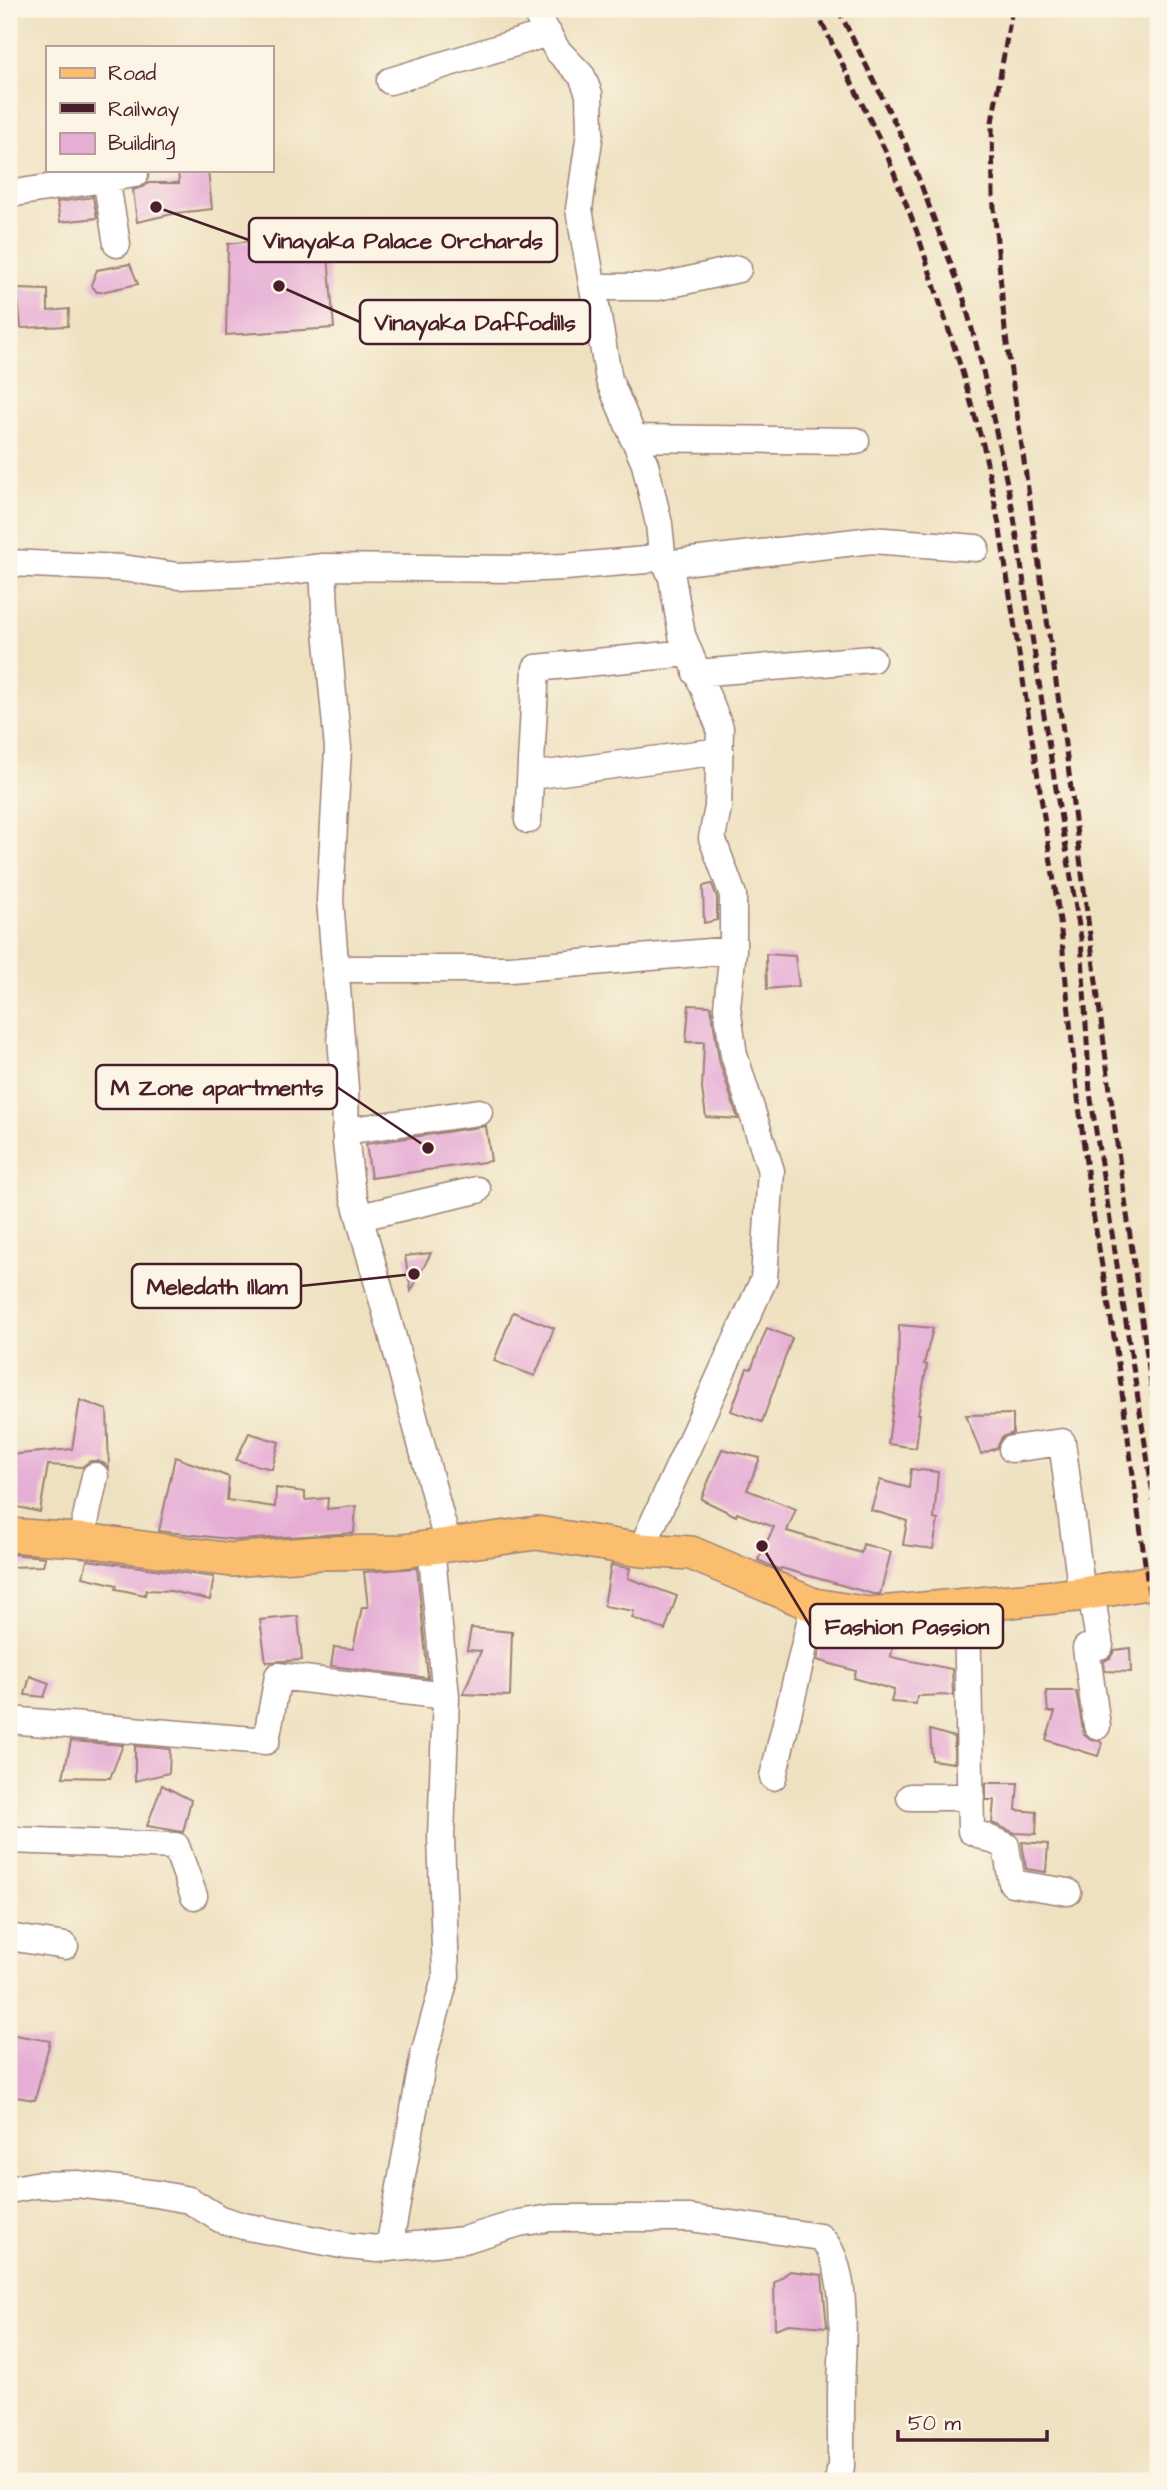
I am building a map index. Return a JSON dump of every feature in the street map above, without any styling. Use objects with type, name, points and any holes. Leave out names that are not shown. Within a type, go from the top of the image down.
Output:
[{"type":"main road","points":[[9,1535],[231,1560],[319,1553],[395,1552],[537,1533],[641,1549],[691,1553],[814,1605],[869,1614],[1086,1594],[1158,1581]]},
{"type":"street","points":[[534,9],[557,50],[582,76],[589,94],[590,133],[579,209],[609,380],[645,464],[664,559],[672,578],[682,635],[720,728],[718,807],[712,838],[733,895],[733,950],[727,1006],[734,1055],[771,1171],[764,1279],[641,1549]]},
{"type":"street","points":[[390,81],[548,33]]},
{"type":"street","points":[[9,194],[134,172]]},
{"type":"street","points":[[106,178],[117,244]]},
{"type":"street","points":[[593,287],[658,287],[738,269]]},
{"type":"street","points":[[633,438],[856,441]]},
{"type":"street","points":[[9,563],[122,568],[178,576],[280,572],[323,566],[553,568],[872,540],[976,548]]},
{"type":"street","points":[[323,566],[338,748],[330,881],[345,1088],[345,1131],[351,1187],[439,1546],[446,1696],[441,1837],[446,1976],[424,2054],[390,2248]]},
{"type":"street","points":[[528,820],[536,668],[872,659]]},
{"type":"street","points":[[530,776],[720,751]]},
{"type":"street","points":[[335,969],[510,969],[733,950]]},
{"type":"street","points":[[345,1131],[479,1112]]},
{"type":"street","points":[[360,1217],[477,1191]]},
{"type":"street","points":[[1012,1449],[1062,1442],[1086,1594],[1100,1646],[1086,1648],[1097,1726]]},
{"type":"street","points":[[81,1541],[95,1476]]},
{"type":"street","points":[[773,1777],[814,1605]]},
{"type":"street","points":[[967,1606],[971,1831],[1006,1846],[1012,1882],[1068,1892]]},
{"type":"street","points":[[9,1720],[266,1741],[278,1676],[446,1696]]},
{"type":"street","points":[[910,1797],[971,1797]]},
{"type":"street","points":[[9,1840],[176,1846],[194,1896]]},
{"type":"street","points":[[9,1937],[65,1946]]},
{"type":"street","points":[[9,2190],[34,2185],[77,2184],[157,2194],[189,2200],[220,2219],[262,2231],[347,2246],[390,2248],[464,2240],[519,2223],[577,2217],[690,2218],[820,2237],[829,2246],[837,2268],[842,2309],[841,2466],[838,2481]]},
{"type":"building","points":[[178,172],[208,172],[212,209],[137,222],[133,190],[148,183],[179,183]]},
{"type":"building","points":[[93,197],[97,218],[60,222],[57,202]]},
{"type":"building","points":[[326,231],[334,328],[226,335],[228,244]]},
{"type":"building","points":[[130,264],[138,284],[101,292],[97,292],[91,285],[97,270]]},
{"type":"building","points":[[17,289],[48,290],[48,311],[69,309],[68,326],[21,328]]},
{"type":"building","points":[[712,884],[717,898],[717,920],[704,923],[703,886]]},
{"type":"building","points":[[766,954],[795,956],[799,986],[767,989]]},
{"type":"building","points":[[689,1005],[711,1006],[719,1060],[738,1119],[706,1117],[702,1089],[704,1042],[686,1042]]},
{"type":"building","points":[[486,1126],[491,1161],[371,1178],[366,1144]]},
{"type":"building","points":[[431,1253],[411,1291],[405,1256]]},
{"type":"building","points":[[513,1312],[554,1328],[535,1376],[494,1361]]},
{"type":"building","points":[[899,1325],[933,1328],[924,1364],[927,1365],[918,1414],[916,1448],[888,1444],[898,1368]]},
{"type":"building","points":[[767,1328],[792,1338],[762,1422],[731,1411],[747,1368],[751,1369]]},
{"type":"building","points":[[80,1400],[107,1410],[109,1469],[98,1461],[90,1461],[82,1467],[48,1465],[40,1512],[9,1505],[9,1455],[72,1449]]},
{"type":"building","points":[[1013,1414],[1013,1433],[1002,1437],[997,1448],[981,1454],[966,1415]]},
{"type":"building","points":[[249,1433],[279,1442],[272,1469],[236,1460]]},
{"type":"building","points":[[722,1449],[760,1458],[747,1490],[796,1509],[787,1531],[861,1553],[863,1544],[891,1552],[880,1594],[781,1568],[780,1570],[758,1560],[774,1527],[737,1513],[736,1516],[701,1499]]},
{"type":"building","points":[[175,1457],[229,1477],[227,1500],[275,1507],[276,1488],[305,1492],[305,1500],[328,1498],[327,1509],[356,1506],[354,1533],[237,1540],[159,1531]]},
{"type":"building","points":[[911,1469],[938,1472],[934,1519],[938,1520],[933,1549],[903,1545],[907,1521],[871,1510],[880,1480],[909,1488]]},
{"type":"building","points":[[9,1554],[45,1557],[43,1566],[9,1567]]},
{"type":"building","points":[[87,1560],[214,1577],[210,1600],[171,1591],[146,1590],[145,1595],[116,1589],[117,1585],[83,1577]]},
{"type":"building","points":[[611,1565],[630,1568],[628,1578],[677,1596],[665,1630],[632,1618],[634,1611],[604,1606]]},
{"type":"building","points":[[417,1568],[428,1678],[331,1666],[334,1647],[353,1649],[362,1607],[368,1607],[364,1572]]},
{"type":"building","points":[[298,1616],[302,1660],[266,1662],[260,1620]]},
{"type":"building","points":[[471,1628],[512,1632],[510,1696],[463,1694],[481,1651],[467,1650]]},
{"type":"building","points":[[825,1628],[864,1641],[866,1633],[895,1631],[891,1657],[952,1669],[953,1695],[917,1696],[916,1704],[891,1702],[894,1690],[854,1678],[856,1671],[817,1660]]},
{"type":"building","points":[[1130,1648],[1131,1672],[1105,1671],[1104,1661],[1110,1658],[1115,1650]]},
{"type":"building","points":[[30,1676],[49,1683],[44,1697],[25,1695]]},
{"type":"building","points":[[1046,1691],[1076,1691],[1084,1735],[1102,1744],[1098,1756],[1046,1740],[1055,1712],[1048,1712]]},
{"type":"building","points":[[930,1730],[954,1737],[954,1763],[932,1760]]},
{"type":"building","points":[[71,1741],[123,1745],[110,1778],[63,1777]]},
{"type":"building","points":[[135,1746],[170,1749],[169,1773],[135,1781]]},
{"type":"building","points":[[986,1783],[1018,1783],[1016,1810],[1037,1812],[1036,1834],[1015,1833],[992,1823],[994,1800],[986,1800]]},
{"type":"building","points":[[162,1785],[191,1800],[183,1832],[147,1826]]},
{"type":"building","points":[[1022,1842],[1048,1844],[1046,1872],[1026,1869]]},
{"type":"building","points":[[9,2034],[50,2041],[35,2100],[9,2096]]},
{"type":"building","points":[[790,2271],[822,2275],[827,2327],[789,2324],[775,2329],[774,2283]]},
{"type":"railway","points":[[815,9],[885,150],[917,232],[984,448],[1000,530],[1060,921],[1090,1195],[1116,1349],[1158,1659]]},
{"type":"railway","points":[[838,9],[906,145],[963,296],[982,366],[1013,511],[1081,938],[1090,1093],[1158,1526]]},
{"type":"railway","points":[[1012,9],[992,122],[993,196],[1005,330],[1067,758],[1158,1433]]},
{"type":"place","name":"Vinayaka Palace Orchards","points":[[156,207]]},
{"type":"place","name":"Vinayaka Daffodills","points":[[279,286]]},
{"type":"place","name":"M Zone apartments","points":[[428,1148]]},
{"type":"place","name":"Meledath Illam","points":[[414,1274]]},
{"type":"place","name":"Fashion Passion","points":[[762,1546]]}]
